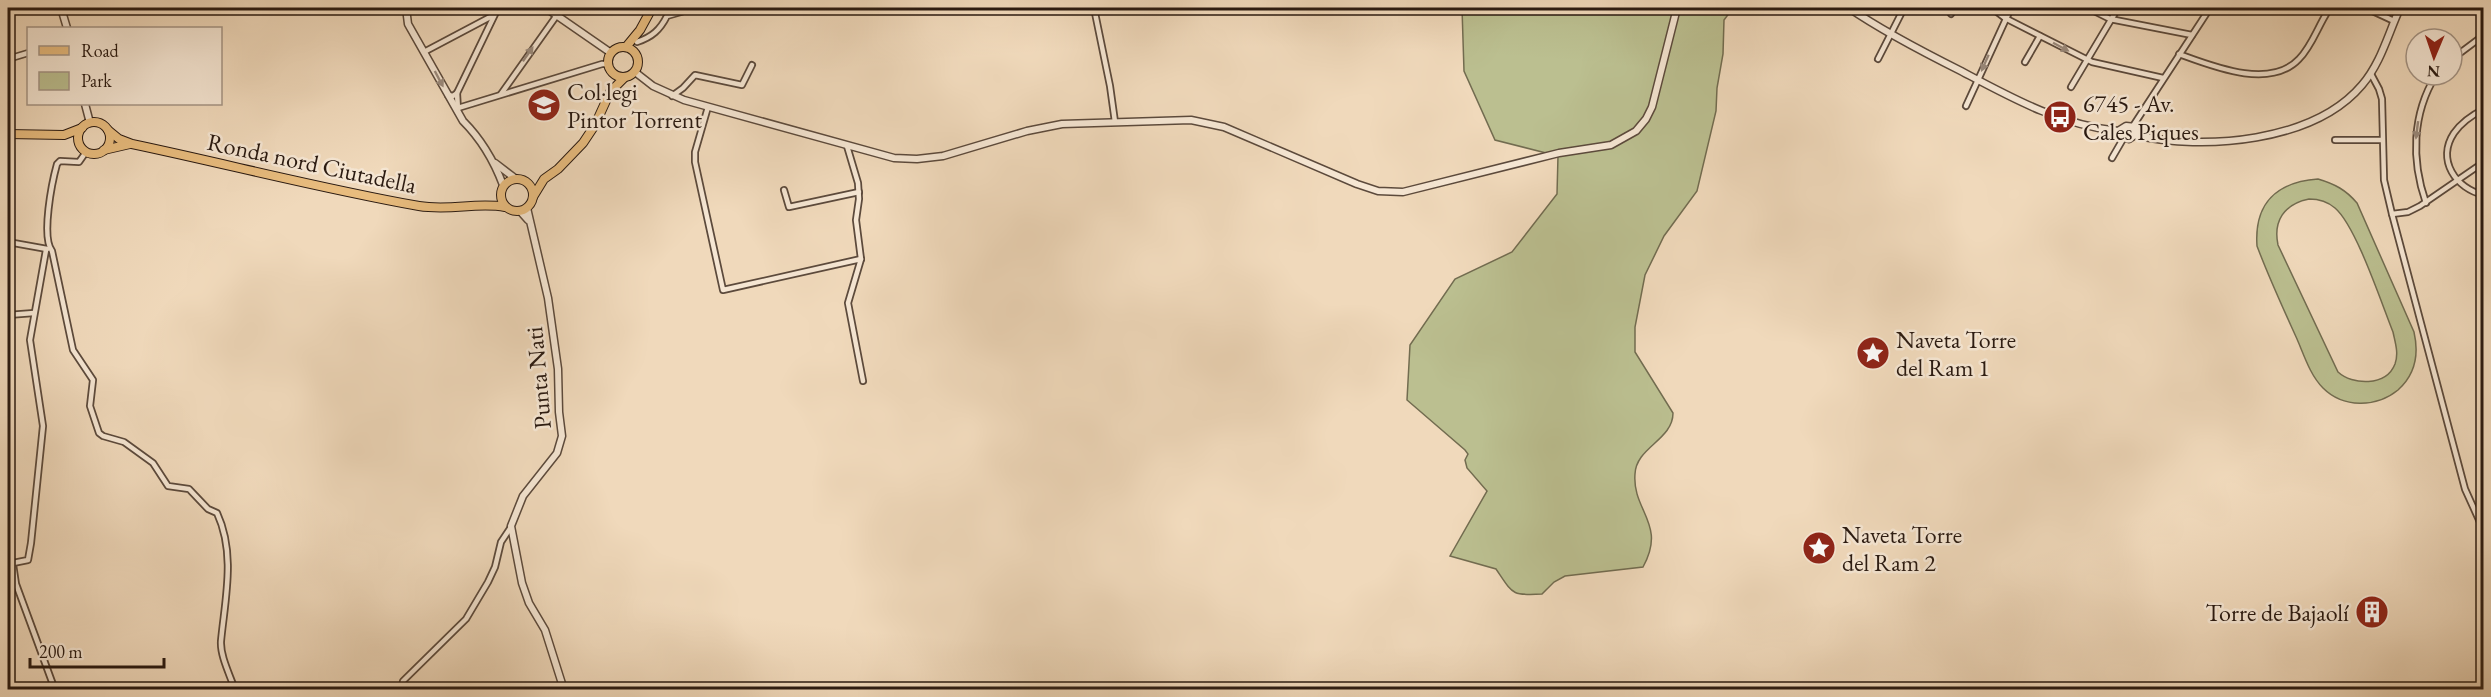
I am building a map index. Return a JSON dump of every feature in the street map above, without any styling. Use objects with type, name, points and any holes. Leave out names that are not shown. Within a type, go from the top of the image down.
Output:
[{"type":"main road","points":[[626,47],[640,30],[652,8]]},
{"type":"main road","points":[[502,188],[501,199],[506,207],[512,211],[524,209],[544,179],[558,169],[583,143],[595,125],[610,92],[624,78],[635,72],[639,63],[636,54],[640,30]]},
{"type":"main road","points":[[610,92],[608,67],[611,53],[618,48],[626,47],[636,54]]},
{"type":"main road","points":[[608,67],[615,75],[624,78]]},
{"type":"main road","points":[[8,134],[64,135],[90,123],[100,124],[119,139],[132,144]]},
{"type":"main road","points":[[79,143],[82,128]]},
{"type":"main road","points":[[104,150],[110,141],[108,130]]},
{"type":"main road","points":[[64,135],[79,143],[86,152],[95,154],[132,144]]},
{"type":"main road","name":"Ronda nord Ciutadella","points":[[132,144],[422,206],[451,209],[485,205],[506,207]]},
{"type":"main road","points":[[485,205],[516,178],[526,182],[532,188],[533,197]]},
{"type":"main road","points":[[526,182],[544,179]]},
{"type":"street","points":[[62,8],[67,27]]},
{"type":"street","points":[[406,8],[408,24],[448,95],[459,107],[495,163],[502,188]]},
{"type":"street","points":[[459,107],[457,93],[498,8]]},
{"type":"street","points":[[546,8],[611,53]]},
{"type":"street","points":[[501,94],[562,8]]},
{"type":"street","points":[[1094,8],[1115,122]]},
{"type":"street","points":[[635,72],[653,86],[672,96],[894,158],[917,159],[943,156],[1027,131],[1062,124],[1191,120],[1208,122],[1368,188],[1378,191],[1403,192],[1559,153],[1611,146],[1631,135],[1646,120],[1652,107],[1677,8]]},
{"type":"street","points":[[1849,8],[1891,34],[1977,80],[2056,118],[2080,125],[2118,131],[2126,126],[2133,126],[2137,130],[2135,135]]},
{"type":"street","points":[[1878,59],[1904,8]]},
{"type":"street","points":[[1951,14],[1955,8]]},
{"type":"street","points":[[1992,8],[2005,18],[2086,60],[2163,78]]},
{"type":"street","points":[[1966,106],[2011,8]]},
{"type":"street","points":[[2088,8],[2110,19],[2193,35]]},
{"type":"street","points":[[2071,87],[2118,8]]},
{"type":"street","points":[[2133,126],[2210,8]]},
{"type":"street","points":[[2179,54],[2239,73],[2280,70],[2298,61],[2328,11],[2333,8]]},
{"type":"street","points":[[2366,8],[2394,21]]},
{"type":"street","points":[[2112,158],[2123,138],[2135,135],[2149,139],[2215,142],[2240,140],[2291,129],[2327,114],[2352,97],[2371,74],[2400,8]]},
{"type":"street","points":[[637,42],[661,29],[667,16],[681,12]]},
{"type":"street","points":[[424,51],[494,15]]},
{"type":"street","points":[[476,24],[485,34]]},
{"type":"street","points":[[2464,50],[2484,35]]},
{"type":"street","points":[[2025,62],[2040,36]]},
{"type":"street","points":[[8,59],[27,53]]},
{"type":"street","points":[[459,107],[602,63],[608,67]]},
{"type":"street","points":[[672,96],[695,75],[742,85],[752,65]]},
{"type":"street","points":[[2371,74],[2382,99],[2381,140],[2384,180],[2392,214],[2465,489],[2484,531]]},
{"type":"street","points":[[2426,203],[2416,169],[2416,138],[2424,101],[2430,87]]},
{"type":"street","points":[[448,95],[453,96],[457,93]]},
{"type":"street","points":[[448,95],[459,107]]},
{"type":"street","points":[[86,105],[90,123]]},
{"type":"street","points":[[708,107],[695,152],[695,162],[723,290],[861,259]]},
{"type":"street","points":[[2484,109],[2463,123],[2453,135],[2447,159],[2456,180],[2465,188],[2484,195]]},
{"type":"street","points":[[2118,131],[2119,136],[2123,138]]},
{"type":"street","points":[[2335,140],[2381,140]]},
{"type":"street","points":[[847,146],[856,173],[859,192],[856,220],[861,259],[848,303],[863,381]]},
{"type":"street","points":[[55,690],[10,564],[26,562],[29,558],[43,426],[30,340],[48,249],[49,216],[57,164],[60,161],[79,162],[86,152]]},
{"type":"street","points":[[2392,214],[2408,212],[2426,203],[2484,162]]},
{"type":"street","points":[[495,163],[516,178]]},
{"type":"street","points":[[784,190],[789,207],[859,192]]},
{"type":"street","name":"Punta Nati","points":[[511,526],[523,496],[557,453],[562,436],[558,369],[548,298],[537,248],[524,209]]},
{"type":"street","points":[[8,242],[52,251],[73,350],[93,380],[90,406],[99,433],[124,442],[153,463],[168,486],[189,489],[208,509],[217,513],[224,531],[228,588],[220,643],[235,690]]},
{"type":"street","points":[[8,315],[34,313]]},
{"type":"street","points":[[401,690],[403,681],[466,619],[492,574],[501,542],[511,526]]},
{"type":"street","points":[[511,526],[522,583],[529,603],[545,630],[564,690]]},
{"type":"green space","points":[[1462,8],[1733,8],[1724,20],[1723,54],[1717,88],[1716,111],[1697,191],[1664,236],[1645,275],[1635,327],[1635,352],[1673,413],[1667,430],[1641,457],[1635,474],[1638,498],[1650,528],[1649,552],[1643,567],[1565,576],[1554,582],[1542,594],[1518,594],[1510,588],[1496,569],[1450,556],[1487,491],[1467,468],[1465,460],[1468,454],[1465,450],[1407,400],[1410,345],[1455,279],[1512,252],[1557,194],[1558,156],[1495,140],[1464,71]]},
{"type":"green space","points":[[2318,179],[2330,183],[2340,188],[2357,203],[2414,332],[2416,356],[2409,377],[2398,390],[2380,400],[2370,403],[2350,402],[2331,395],[2318,383],[2308,365],[2257,246],[2257,231],[2264,207],[2280,190],[2303,181]],"holes":[[[2309,199],[2326,202],[2343,217],[2367,265],[2393,332],[2397,352],[2395,364],[2391,371],[2377,380],[2360,381],[2338,372],[2278,245],[2277,228],[2282,215],[2293,205]]]},
{"type":"place","name":"Col·legi Pintor Torrent","points":[[544,105]]},
{"type":"place","name":"6745 - Av. Cales Piques","points":[[2060,117]]},
{"type":"place","name":"Naveta Torre del Ram 1","points":[[1873,353]]},
{"type":"place","name":"Naveta Torre del Ram 2","points":[[1819,548]]},
{"type":"place","name":"Torre de Bajaolí","points":[[2372,612]]}]
